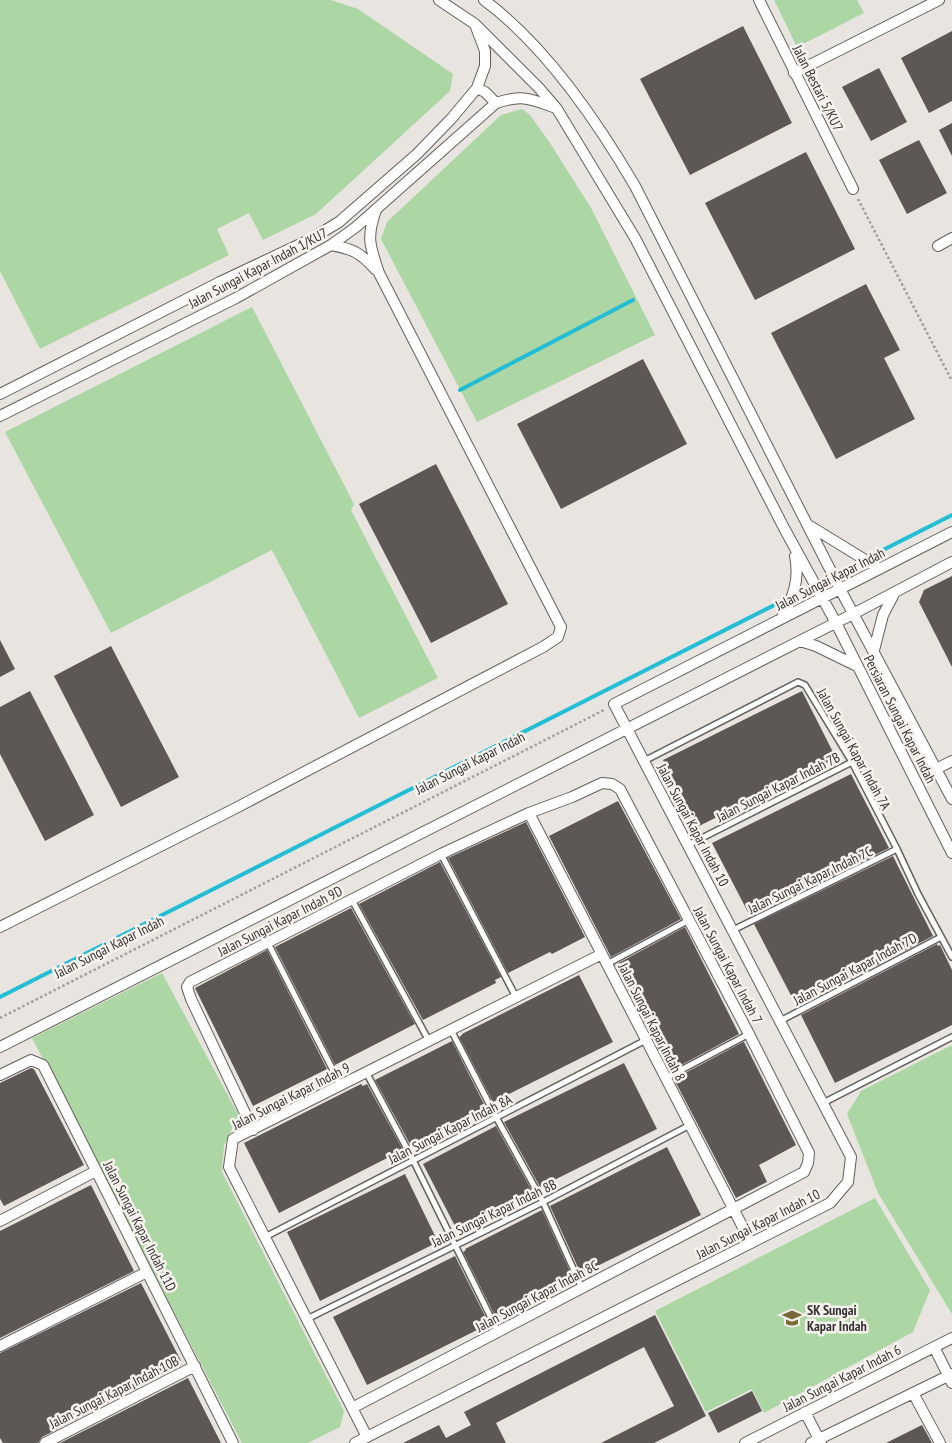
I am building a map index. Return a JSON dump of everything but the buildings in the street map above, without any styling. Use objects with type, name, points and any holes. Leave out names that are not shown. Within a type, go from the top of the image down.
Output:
[{"type":"street","name":"Persiaran Sungai Kapar Indah","points":[[439,0],[475,24],[539,88],[557,109],[635,238],[793,545],[836,623],[952,853]]},
{"type":"street","name":"Persiaran Sungai Kapar Indah","points":[[484,0],[524,34],[556,72],[615,152],[660,233],[838,585],[952,800]]},
{"type":"street","name":"Jalan Bestari 5/KU7","points":[[759,0],[853,189]]},
{"type":"street","points":[[794,72],[939,0]]},
{"type":"street","name":"Jalan Sungai Kapar Indah 1/KU7","points":[[0,394],[220,282],[311,239],[340,222],[417,154],[451,119],[477,88],[485,66],[484,52],[475,24]]},
{"type":"street","points":[[477,88],[485,92],[496,103]]},
{"type":"street","name":"Jalan Sungai Kapar Indah 1/KU7","points":[[0,416],[236,298],[331,245],[376,210],[496,103],[514,97],[534,100],[557,109]]},
{"type":"street","points":[[0,928],[232,810],[558,638],[561,627],[379,273],[368,239],[370,226],[376,210]]},
{"type":"street","points":[[938,246],[952,238]]},
{"type":"street","points":[[331,245],[345,248],[363,256],[379,273]]},
{"type":"street","points":[[809,526],[880,568]]},
{"type":"street","name":"Jalan Sungai Kapar Indah","points":[[614,704],[781,619],[820,594],[880,568],[952,532]]},
{"type":"street","points":[[781,619],[792,600],[796,584],[797,566],[793,545]]},
{"type":"street","points":[[0,1047],[836,623],[952,562]]},
{"type":"street","points":[[874,650],[883,615],[895,592]]},
{"type":"street","points":[[800,641],[816,646],[857,666]]},
{"type":"street","name":"Jalan Sungai Kapar Indah 10","points":[[355,1443],[830,1203],[848,1182],[851,1157],[614,704]]},
{"type":"street","points":[[936,769],[952,761]]},
{"type":"street","name":"Jalan Sungai Kapar Indah 7","points":[[530,813],[572,798],[602,783],[612,784],[620,789],[749,1034],[808,1153],[808,1163],[804,1172],[733,1209]]},
{"type":"street","name":"Jalan Sungai Kapar Indah 9D","points":[[253,1130],[187,987],[190,982],[441,854],[530,813]]},
{"type":"street","name":"Jalan Sungai Kapar Indah 8","points":[[530,813],[751,1243]]},
{"type":"street","name":"Jalan Sungai Kapar Indah 9","points":[[367,1437],[229,1167],[234,1140],[602,954]]},
{"type":"street","name":"Jalan Sungai Kapar Indah 11D","points":[[0,1075],[31,1060],[43,1065],[233,1443]]},
{"type":"street","points":[[0,1220],[96,1171]]},
{"type":"street","name":"Jalan Sungai Kapar Indah 8C","points":[[352,1408],[733,1209]]},
{"type":"street","points":[[0,1346],[147,1272]]},
{"type":"street","name":"Jalan Sungai Kapar Indah 6","points":[[745,1443],[952,1338]]},
{"type":"street","points":[[805,1412],[817,1442],[914,1393],[951,1378],[934,1347]]},
{"type":"street","name":"Jalan Sungai Kapar Indah 10B","points":[[45,1443],[195,1366]]},
{"type":"street","points":[[914,1393],[940,1443]]},
{"type":"lane","name":"Jalan Sungai Kapar Indah 7A","points":[[644,760],[798,682],[804,685],[852,762],[918,894],[952,957]]},
{"type":"lane","name":"Jalan Sungai Kapar Indah 7B","points":[[688,845],[852,762]]},
{"type":"lane","name":"Jalan Sungai Kapar Indah 7C","points":[[733,930],[897,849]]},
{"type":"lane","points":[[441,854],[516,997]]},
{"type":"lane","points":[[352,900],[429,1041]]},
{"type":"lane","points":[[607,964],[688,920]]},
{"type":"lane","name":"Jalan Sungai Kapar Indah 7D","points":[[780,1021],[941,936]]},
{"type":"lane","points":[[268,942],[340,1086]]},
{"type":"lane","points":[[452,1030],[496,1117],[543,1202],[582,1288]]},
{"type":"lane","points":[[666,1078],[749,1034]]},
{"type":"lane","points":[[822,1103],[952,1037]]},
{"type":"lane","name":"Jalan Sungai Kapar Indah 8A","points":[[265,1237],[646,1040]]},
{"type":"lane","points":[[366,1072],[413,1160],[498,1332]]},
{"type":"lane","name":"Jalan Sungai Kapar Indah 8B","points":[[307,1319],[543,1202],[690,1125]]},
{"type":"path","points":[[853,189],[952,381]]},
{"type":"path","name":"Jalan Sungai Kapar Indah","points":[[0,1018],[614,704]]},
{"type":"green space","points":[[0,0],[331,0],[358,9],[453,74],[450,91],[316,214],[263,240],[249,213],[217,229],[229,255],[40,349],[0,271]]},
{"type":"green space","points":[[774,0],[857,0],[864,13],[797,47]]},
{"type":"green space","points":[[522,109],[530,115],[550,143],[591,208],[655,335],[477,422],[381,239],[387,222],[501,115]]},
{"type":"green space","points":[[252,307],[354,504],[351,510],[438,678],[359,718],[272,550],[111,633],[5,432]]},
{"type":"green space","points":[[162,973],[239,1116],[224,1145],[222,1172],[344,1411],[340,1427],[308,1443],[242,1443],[32,1038]]},
{"type":"green space","points":[[952,1045],[952,1314],[878,1193],[847,1114],[861,1091]]},
{"type":"green space","points":[[875,1198],[930,1290],[913,1332],[764,1413],[752,1389],[706,1412],[655,1311]]},
{"type":"waterway","points":[[460,390],[633,300]]},
{"type":"waterway","points":[[0,997],[952,515]]},
{"type":"place","name":"SK Sungai Kapar Indah","points":[[792,1318]]}]
